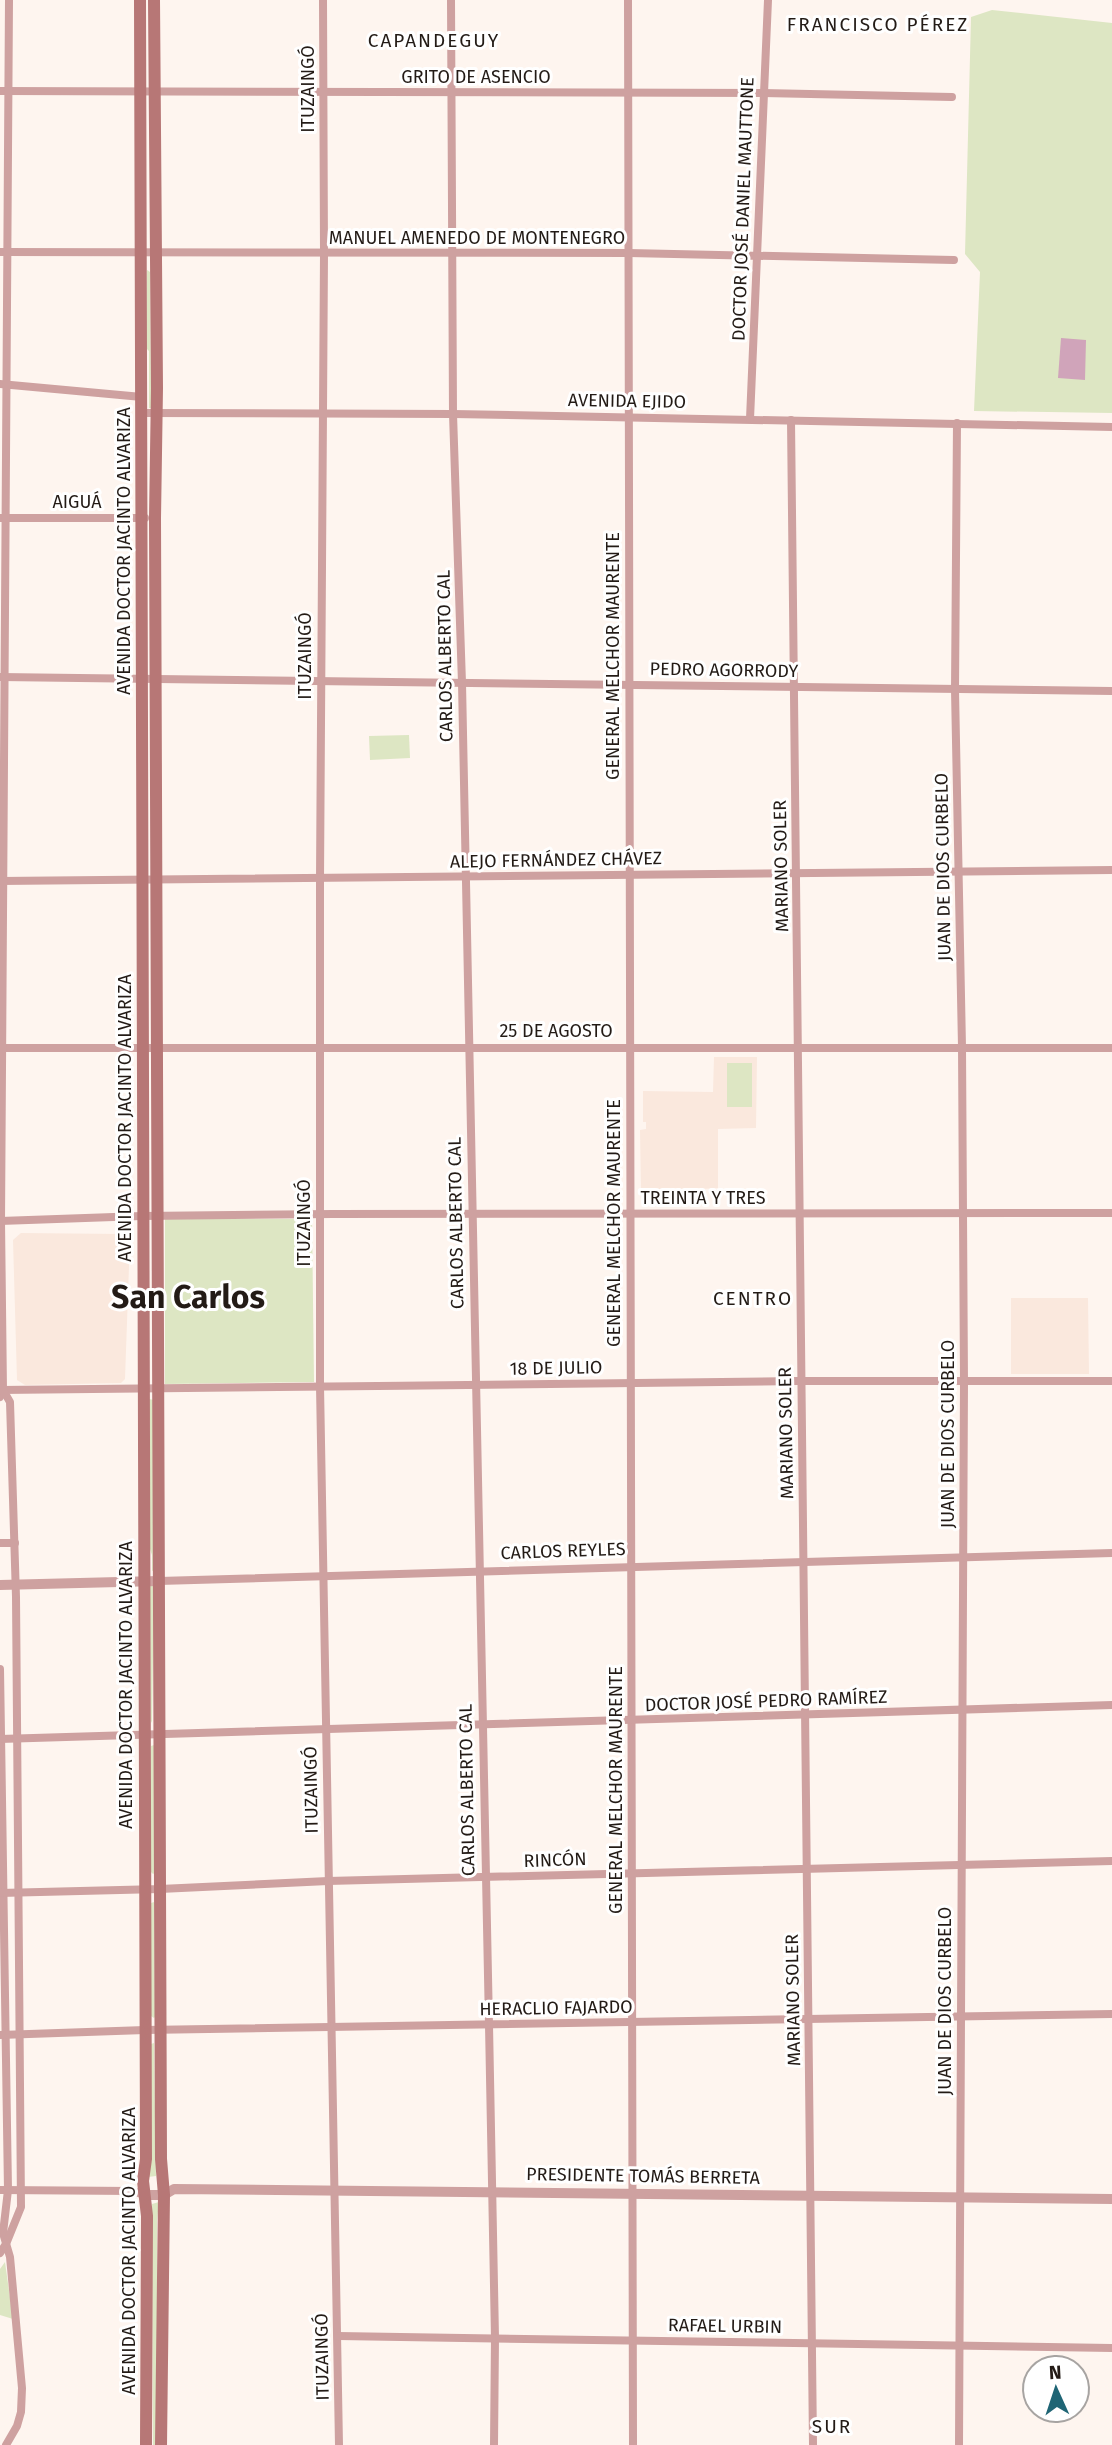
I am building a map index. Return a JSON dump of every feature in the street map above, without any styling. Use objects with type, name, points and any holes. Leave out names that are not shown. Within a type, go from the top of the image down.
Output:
[{"type":"main road","name":"AVENIDA DOCTOR JACINTO ALVARIZA","points":[[139,0],[146,2158],[143,2181],[138,2193],[147,2216],[146,2445]]},
{"type":"main road","name":"AVENIDA DOCTOR JACINTO ALVARIZA","points":[[153,0],[160,1889],[163,2181],[169,2192],[161,2445]]},
{"type":"street","points":[[0,2252],[21,2207],[16,1585],[10,1402],[1,1393],[0,1221],[4,91],[9,0]]},
{"type":"street","name":"ITUZAINGÓ","points":[[323,0],[320,1387],[339,2445]]},
{"type":"street","name":"CARLOS ALBERTO CAL","points":[[451,0],[453,414],[489,2025],[495,2338],[494,2445]]},
{"type":"street","name":"GENERAL MELCHOR MAURENTE","points":[[628,0],[633,2445]]},
{"type":"street","name":"DOCTOR JOSÉ DANIEL MAUTTONE","points":[[750,419],[768,0]]},
{"type":"street","name":"GRITO DE ASENCIO","points":[[4,91],[628,92],[952,97]]},
{"type":"street","name":"MANUEL AMENEDO DE MONTENEGRO","points":[[4,252],[629,253],[954,260]]},
{"type":"street","points":[[4,384],[142,397]]},
{"type":"street","name":"AVENIDA EJIDO","points":[[142,413],[453,414],[1112,427]]},
{"type":"street","name":"MARIANO SOLER","points":[[791,420],[813,2445]]},
{"type":"street","name":"JUAN DE DIOS CURBELO","points":[[957,423],[956,690],[964,1382],[959,2445]]},
{"type":"street","name":"AIGUÁ","points":[[3,518],[155,518]]},
{"type":"street","name":"PEDRO AGORRODY","points":[[2,677],[1112,691]]},
{"type":"street","name":"ALEJO FERNÁNDEZ CHÁVEZ","points":[[2,881],[1112,870]]},
{"type":"street","name":"25 DE AGOSTO","points":[[1,1048],[1112,1048]]},
{"type":"street","name":"TREINTA Y TRES","points":[[0,1221],[319,1214],[1112,1213]]},
{"type":"street","name":"18 DE JULIO","points":[[1,1393],[801,1381],[1112,1381]]},
{"type":"street","points":[[0,1543],[15,1543]]},
{"type":"street","name":"CARLOS REYLES","points":[[0,1585],[1112,1553]]},
{"type":"street","points":[[0,1669],[3,2233],[10,2257],[22,2388],[21,2412],[17,2426],[6,2445]]},
{"type":"street","name":"DOCTOR JOSÉ PEDRO RAMÍREZ","points":[[0,1739],[1112,1705]]},
{"type":"street","name":"RINCÓN","points":[[2,1893],[328,1881],[1112,1861]]},
{"type":"street","name":"HERACLIO FAJARDO","points":[[2,2035],[145,2030],[1112,2014]]},
{"type":"street","points":[[143,2181],[163,2181]]},
{"type":"street","name":"PRESIDENTE TOMÁS BERRETA","points":[[4,2190],[138,2193],[632,2193],[1112,2199]]},
{"type":"street","name":"RAFAEL URBIN","points":[[338,2336],[1112,2347]]},
{"type":"shaded area","points":[[1061,338],[1086,340],[1085,380],[1058,378]]},
{"type":"shaded area","points":[[714,1057],[757,1057],[756,1128],[718,1129],[718,1188],[667,1191],[667,1200],[646,1200],[649,1191],[641,1191],[640,1130],[646,1129],[646,1122],[643,1122],[643,1091],[713,1092]]},
{"type":"shaded area","points":[[21,1233],[123,1234],[130,1238],[125,1379],[121,1383],[25,1385],[17,1380],[13,1240]]},
{"type":"shaded area","points":[[1011,1298],[1088,1298],[1089,1374],[1011,1374]]},
{"type":"green space","points":[[992,10],[1112,23],[1112,413],[974,411],[980,272],[965,254],[971,17]]},
{"type":"green space","points":[[147,270],[150,272],[153,388],[151,408],[149,351],[146,348]]},
{"type":"green space","points":[[409,735],[410,758],[370,760],[369,736]]},
{"type":"green space","points":[[727,1063],[752,1063],[752,1107],[727,1107]]},
{"type":"green space","points":[[165,1219],[312,1219],[314,1382],[165,1384]]},
{"type":"green space","points":[[149,1399],[154,1400],[152,1571],[150,1421],[147,1418]]},
{"type":"green space","points":[[148,1586],[154,1586],[152,1723],[150,1604]]},
{"type":"green space","points":[[154,1745],[156,1872],[153,1874],[151,1746]]},
{"type":"green space","points":[[154,1902],[154,2018],[151,2016],[151,1903]]},
{"type":"green space","points":[[154,2043],[156,2176],[148,2177],[152,2158],[151,2044]]},
{"type":"green space","points":[[159,2202],[157,2445],[153,2445],[152,2204]]},
{"type":"green space","points":[[5,2262],[13,2319],[0,2315],[0,2269]]},
{"type":"district","name":"FRANCISCO PÉREZ","points":[[878,24]]},
{"type":"district","name":"CAPANDEGUY","points":[[434,40]]},
{"type":"district","name":"San Carlos","points":[[188,1297]]},
{"type":"district","name":"CENTRO","points":[[753,1298]]},
{"type":"district","name":"SUR","points":[[832,2426]]}]
